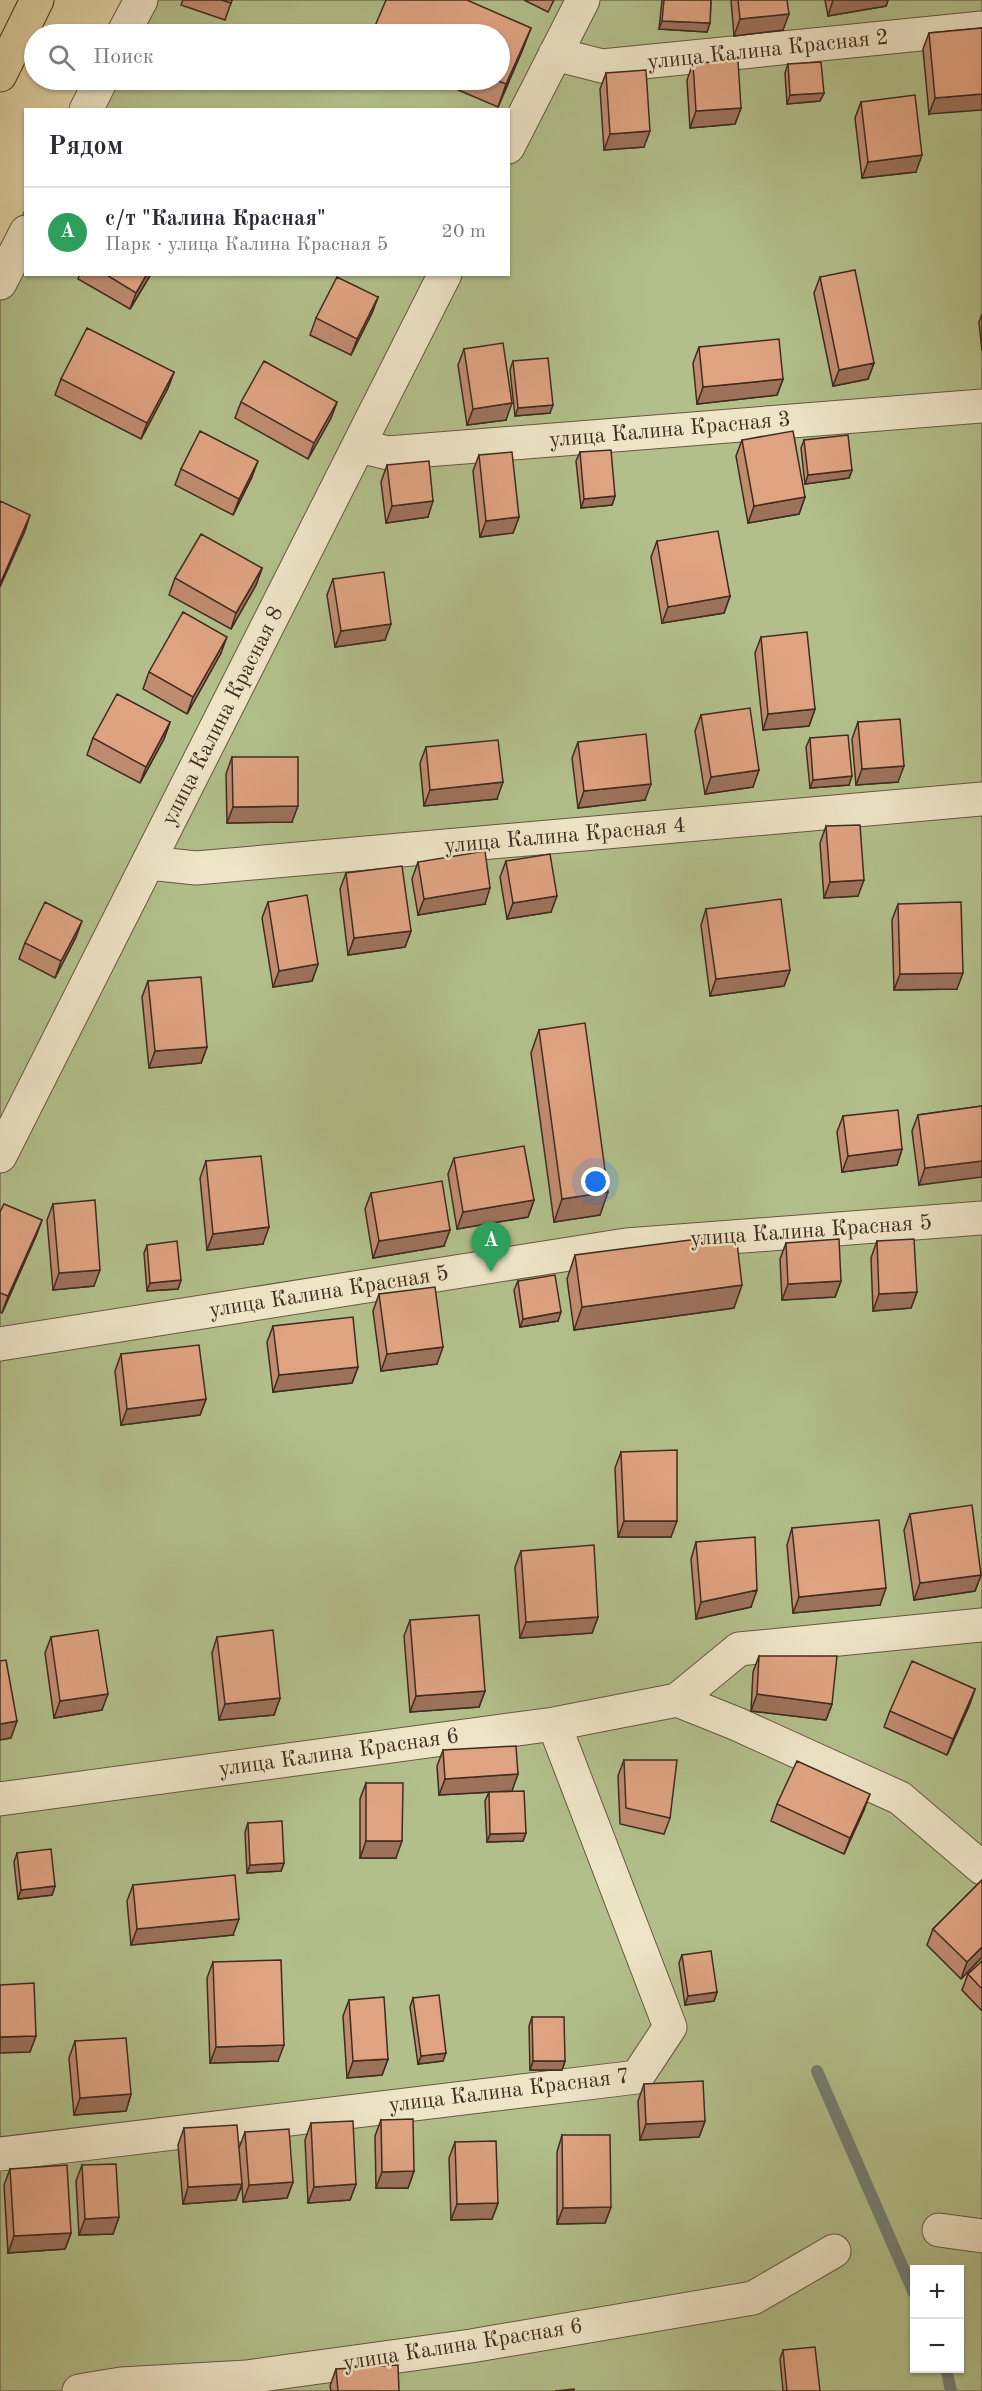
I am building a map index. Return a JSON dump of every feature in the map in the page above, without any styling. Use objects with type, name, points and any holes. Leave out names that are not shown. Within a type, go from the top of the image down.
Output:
[{"type":"main road","points":[[25,24],[37,0]]},
{"type":"main road","points":[[0,75],[24,26]]},
{"type":"street","points":[[128,24],[141,0]]},
{"type":"street","points":[[510,143],[583,0]]},
{"type":"street","name":"улица Калина Красная 2","points":[[555,54],[602,66],[982,28]]},
{"type":"street","points":[[87,108],[96,90]]},
{"type":"street","points":[[0,283],[24,236]]},
{"type":"street","name":"улица Калина Красная 8","points":[[0,1156],[444,276]]},
{"type":"street","name":"улица Калина Красная 3","points":[[359,447],[388,453],[982,406]]},
{"type":"street","name":"улица Калина Красная 4","points":[[149,862],[196,868],[982,798]]},
{"type":"street","name":"улица Калина Красная 5","points":[[0,1344],[626,1245],[982,1218]]},
{"type":"street","name":"улица Калина Красная 6","points":[[0,1799],[554,1724],[677,1701],[740,1649],[982,1625]]},
{"type":"street","points":[[677,1701],[737,1724],[900,1798],[982,1868]]},
{"type":"street","name":"улица Калина Красная 7","points":[[0,2154],[637,2077],[670,2027],[554,1724]]},
{"type":"street","points":[[939,2230],[982,2236]]},
{"type":"street","name":"улица Калина Красная 6","points":[[79,2391],[121,2384],[247,2377],[471,2346],[753,2298],[834,2251]]},
{"type":"green space","points":[[126,0],[982,0],[982,2391],[0,2391],[0,263],[24,212],[24,276],[510,276],[510,108],[74,108],[83,90],[510,90],[510,24],[114,24]]},
{"type":"building","points":[[386,0],[467,0],[531,28],[510,75],[510,24],[376,24]]},
{"type":"building","points":[[664,0],[711,0],[710,23],[662,21]]},
{"type":"building","points":[[738,0],[787,0],[789,14],[740,19]]},
{"type":"building","points":[[982,28],[982,94],[935,98],[929,33]]},
{"type":"building","points":[[738,61],[741,108],[696,111],[693,63]]},
{"type":"building","points":[[821,62],[824,93],[790,95],[788,64]]},
{"type":"building","points":[[646,70],[650,131],[610,134],[606,73]]},
{"type":"building","points":[[915,95],[922,155],[868,162],[861,102]]},
{"type":"building","points":[[855,270],[874,363],[839,370],[820,277]]},
{"type":"building","points":[[108,276],[146,276],[136,293]]},
{"type":"building","points":[[337,277],[378,297],[357,339],[316,318]]},
{"type":"building","points":[[87,328],[174,372],[147,423],[61,379]]},
{"type":"building","points":[[779,339],[783,379],[703,387],[699,347]]},
{"type":"building","points":[[503,343],[512,403],[473,409],[464,349]]},
{"type":"building","points":[[548,358],[553,405],[518,408],[513,361]]},
{"type":"building","points":[[264,361],[337,402],[314,443],[241,402]]},
{"type":"building","points":[[200,431],[258,461],[239,499],[181,469]]},
{"type":"building","points":[[793,431],[805,497],[754,506],[742,440]]},
{"type":"building","points":[[848,435],[852,470],[808,475],[804,440]]},
{"type":"building","points":[[611,450],[615,496],[584,499],[580,452]]},
{"type":"building","points":[[512,452],[519,517],[486,521],[479,455]]},
{"type":"building","points":[[429,461],[433,501],[392,506],[387,465]]},
{"type":"building","points":[[0,501],[30,515],[0,584]]},
{"type":"building","points":[[718,531],[730,596],[668,607],[657,541]]},
{"type":"building","points":[[201,534],[262,568],[236,613],[175,578]]},
{"type":"building","points":[[384,572],[391,624],[341,631],[333,579]]},
{"type":"building","points":[[183,612],[227,637],[193,697],[149,672]]},
{"type":"building","points":[[807,632],[815,709],[768,714],[761,637]]},
{"type":"building","points":[[117,694],[170,722],[146,767],[93,738]]},
{"type":"building","points":[[750,708],[759,770],[711,777],[701,715]]},
{"type":"building","points":[[900,719],[904,766],[862,769],[858,722]]},
{"type":"building","points":[[646,734],[651,784],[584,791],[578,742]]},
{"type":"building","points":[[848,735],[852,776],[813,780],[810,738]]},
{"type":"building","points":[[498,740],[503,782],[430,790],[426,747]]},
{"type":"building","points":[[232,757],[298,757],[298,806],[233,807]]},
{"type":"building","points":[[860,825],[864,880],[830,882],[826,826]]},
{"type":"building","points":[[485,851],[490,888],[424,899],[418,862]]},
{"type":"building","points":[[550,854],[557,896],[513,903],[506,861]]},
{"type":"building","points":[[402,866],[411,931],[354,938],[346,873]]},
{"type":"building","points":[[307,895],[318,964],[279,971],[268,902]]},
{"type":"building","points":[[781,899],[790,970],[716,979],[706,909]]},
{"type":"building","points":[[45,902],[82,921],[61,961],[25,943]]},
{"type":"building","points":[[961,902],[963,973],[900,974],[898,904]]},
{"type":"building","points":[[201,977],[207,1047],[155,1051],[148,981]]},
{"type":"building","points":[[585,1023],[608,1192],[562,1199],[539,1030]]},
{"type":"building","points":[[982,1106],[982,1161],[925,1168],[918,1115]]},
{"type":"building","points":[[898,1110],[902,1149],[848,1156],[843,1116]]},
{"type":"building","points":[[524,1146],[534,1200],[463,1212],[454,1158]]},
{"type":"building","points":[[261,1156],[269,1227],[213,1234],[206,1161]]},
{"type":"building","points":[[442,1181],[450,1230],[379,1241],[371,1193]]},
{"type":"building","points":[[95,1200],[100,1270],[59,1273],[53,1204]]},
{"type":"building","points":[[4,1204],[42,1220],[8,1296],[0,1293],[0,1212]]},
{"type":"building","points":[[736,1234],[742,1285],[582,1307],[575,1255]]},
{"type":"building","points":[[839,1239],[841,1281],[788,1284],[786,1243]]},
{"type":"building","points":[[914,1239],[917,1292],[879,1294],[877,1241]]},
{"type":"building","points":[[177,1241],[181,1280],[150,1283],[147,1245]]},
{"type":"building","points":[[555,1275],[561,1312],[523,1319],[518,1281]]},
{"type":"building","points":[[435,1287],[443,1347],[387,1354],[379,1294]]},
{"type":"building","points":[[353,1317],[358,1367],[279,1375],[273,1326]]},
{"type":"building","points":[[199,1345],[206,1399],[127,1409],[121,1354]]},
{"type":"building","points":[[677,1450],[677,1521],[624,1521],[621,1452]]},
{"type":"building","points":[[972,1505],[981,1575],[920,1583],[910,1514]]},
{"type":"building","points":[[879,1520],[886,1588],[799,1597],[792,1528]]},
{"type":"building","points":[[755,1537],[757,1590],[701,1602],[696,1542]]},
{"type":"building","points":[[594,1545],[598,1617],[526,1622],[521,1551]]},
{"type":"building","points":[[479,1615],[485,1691],[416,1696],[410,1620]]},
{"type":"building","points":[[98,1630],[108,1694],[60,1701],[51,1637]]},
{"type":"building","points":[[273,1630],[280,1698],[225,1704],[217,1637]]},
{"type":"building","points":[[759,1656],[837,1656],[832,1704],[757,1694]]},
{"type":"building","points":[[6,1660],[17,1721],[0,1724],[0,1661]]},
{"type":"building","points":[[912,1661],[975,1689],[953,1739],[890,1711]]},
{"type":"building","points":[[516,1746],[518,1774],[445,1779],[443,1750]]},
{"type":"building","points":[[624,1760],[677,1760],[670,1818],[626,1808]]},
{"type":"building","points":[[797,1761],[870,1794],[850,1838],[777,1804]]},
{"type":"building","points":[[366,1783],[403,1783],[402,1841],[366,1841]]},
{"type":"building","points":[[524,1791],[526,1833],[490,1834],[489,1792]]},
{"type":"building","points":[[282,1821],[284,1863],[250,1865],[248,1823]]},
{"type":"building","points":[[51,1849],[55,1886],[21,1890],[17,1853]]},
{"type":"building","points":[[235,1875],[239,1919],[137,1929],[133,1885]]},
{"type":"building","points":[[982,1880],[982,1947],[967,1962],[933,1929]]},
{"type":"building","points":[[711,1951],[717,1992],[688,1996],[682,1955]]},
{"type":"building","points":[[281,1960],[284,2045],[216,2047],[213,1962]]},
{"type":"building","points":[[982,1961],[982,1989],[968,1974]]},
{"type":"building","points":[[34,1983],[36,2036],[0,2037],[0,1985]]},
{"type":"building","points":[[439,1995],[446,2053],[421,2056],[413,1998]]},
{"type":"building","points":[[384,1997],[388,2059],[353,2061],[349,2000]]},
{"type":"building","points":[[532,2017],[564,2017],[565,2061],[533,2061]]},
{"type":"building","points":[[126,2038],[131,2094],[80,2098],[75,2041]]},
{"type":"building","points":[[703,2081],[705,2121],[646,2124],[644,2084]]},
{"type":"building","points":[[413,2119],[414,2171],[382,2172],[381,2120]]},
{"type":"building","points":[[353,2121],[356,2184],[314,2187],[311,2123]]},
{"type":"building","points":[[237,2125],[242,2184],[188,2187],[184,2128]]},
{"type":"building","points":[[289,2129],[293,2182],[249,2185],[245,2132]]},
{"type":"building","points":[[562,2135],[610,2135],[611,2207],[563,2208]]},
{"type":"building","points":[[496,2141],[498,2203],[457,2204],[455,2142]]},
{"type":"building","points":[[116,2164],[119,2217],[85,2219],[82,2165]]},
{"type":"building","points":[[67,2165],[71,2233],[14,2236],[10,2169]]},
{"type":"building","points":[[815,2347],[820,2391],[787,2391],[783,2350]]},
{"type":"building","points":[[398,2365],[399,2391],[338,2391],[336,2369]]},
{"type":"waterway","points":[[817,2071],[910,2284]]},
{"type":"waterway","points":[[947,2373],[951,2391]]},
{"type":"place","name":"с/т \"Калина Красная\"","points":[[491,1272]]}]
